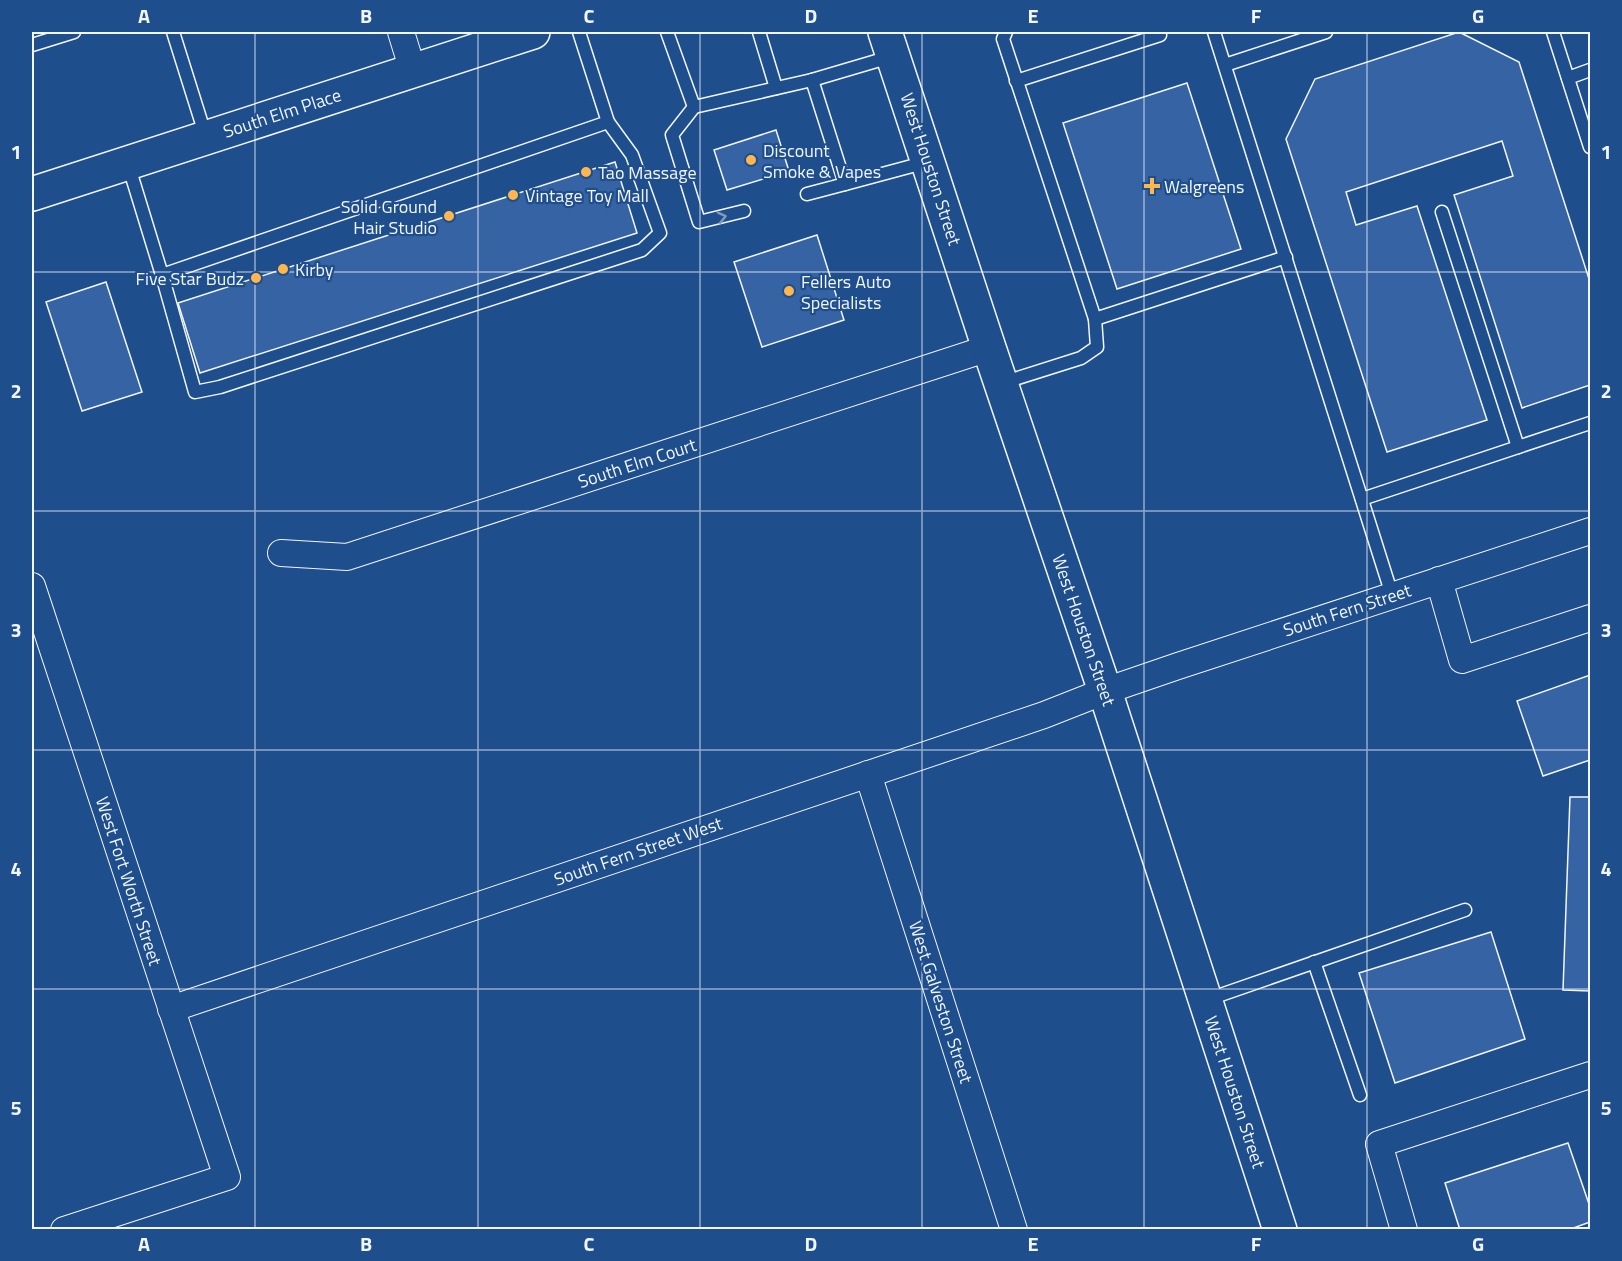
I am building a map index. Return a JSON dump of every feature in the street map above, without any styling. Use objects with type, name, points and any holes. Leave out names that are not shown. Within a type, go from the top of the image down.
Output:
[{"type":"main road","name":"South Elm Place","points":[[32,194],[533,32]]},
{"type":"main road","name":"West Houston Street","points":[[890,44],[989,348],[1105,691],[1280,1230]]},
{"type":"street","points":[[401,32],[413,71]]},
{"type":"street","name":"South Elm Court","points":[[281,553],[347,557],[989,348]]},
{"type":"street","name":"South Fern Street","points":[[1105,691],[1590,531]]},
{"type":"street","points":[[1439,580],[1462,660],[1590,618]]},
{"type":"street","name":"West Fort Worth Street","points":[[32,586],[227,1177],[64,1230]]},
{"type":"street","name":"South Fern Street West","points":[[171,1009],[1044,715],[1105,691]]},
{"type":"street","name":"West Galveston Street","points":[[868,774],[1014,1230]]},
{"type":"street","points":[[1404,1230],[1379,1144],[1590,1075]]},
{"type":"lane","points":[[32,45],[74,32]]},
{"type":"lane","points":[[173,32],[206,138]]},
{"type":"lane","points":[[127,163],[162,274],[195,392],[220,387],[642,250],[660,233],[632,155],[608,122],[579,32]]},
{"type":"lane","points":[[667,32],[694,107]]},
{"type":"lane","points":[[759,32],[776,88]]},
{"type":"lane","points":[[1001,384],[1081,358],[1097,347],[1095,319],[1016,81],[1003,39],[1006,32]]},
{"type":"lane","points":[[1016,81],[1160,35],[1158,32]]},
{"type":"lane","points":[[1214,32],[1392,595]]},
{"type":"lane","points":[[1225,65],[1326,32]]},
{"type":"lane","points":[[1553,32],[1590,147]]},
{"type":"lane","points":[[744,212],[699,222],[672,135],[694,107],[812,80],[890,44]]},
{"type":"lane","points":[[1568,78],[1590,70]]},
{"type":"lane","points":[[812,80],[845,184]]},
{"type":"lane","points":[[162,274],[608,122]]},
{"type":"lane","points":[[807,194],[928,161]]},
{"type":"lane","points":[[1442,212],[1518,447]]},
{"type":"lane","points":[[1095,319],[1286,257]]},
{"type":"lane","points":[[1362,499],[1590,423]]},
{"type":"lane","points":[[1205,1000],[1465,910]]},
{"type":"lane","points":[[1314,962],[1360,1095]]},
{"type":"building","points":[[1459,32],[1519,62],[1590,282],[1590,385],[1522,408],[1454,195],[1513,176],[1502,141],[1346,192],[1356,225],[1417,206],[1487,420],[1387,452],[1286,139],[1315,79]]},
{"type":"building","name":"Walgreens","points":[[1187,83],[1241,249],[1117,289],[1063,123]]},
{"type":"building","name":"Discount Smoke & Vapes","points":[[776,130],[789,171],[727,190],[714,150]]},
{"type":"building","points":[[615,162],[637,233],[200,373],[178,303]]},
{"type":"building","name":"Fellers Auto Specialists","points":[[817,235],[844,320],[762,347],[734,262]]},
{"type":"building","points":[[106,282],[142,392],[82,411],[46,302]]},
{"type":"building","points":[[1590,675],[1590,760],[1543,776],[1517,701]]},
{"type":"building","points":[[1570,797],[1590,797],[1590,991],[1563,990]]},
{"type":"building","points":[[1491,932],[1525,1039],[1395,1083],[1359,973]]},
{"type":"building","points":[[1568,1143],[1590,1207],[1590,1222],[1568,1230],[1460,1230],[1445,1183]]},
{"type":"place","name":"Discount Smoke & Vapes","points":[[751,160]]},
{"type":"place","name":"Tao Massage","points":[[586,172]]},
{"type":"place","name":"Walgreens","points":[[1152,186]]},
{"type":"place","name":"Vintage Toy Mall","points":[[513,195]]},
{"type":"place","name":"Solid Ground Hair Studio","points":[[449,216]]},
{"type":"place","name":"Kirby","points":[[283,269]]},
{"type":"place","name":"Five Star Budz","points":[[256,278]]},
{"type":"place","name":"Fellers Auto Specialists","points":[[789,291]]}]
